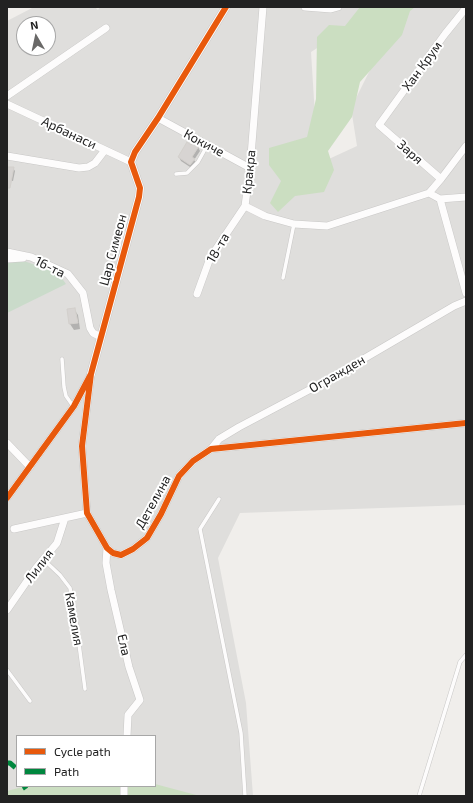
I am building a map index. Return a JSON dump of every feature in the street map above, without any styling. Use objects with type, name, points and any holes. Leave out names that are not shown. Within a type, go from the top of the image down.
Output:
[{"type":"street","points":[[131,162],[135,152],[158,118],[226,7]]},
{"type":"street","name":"Кракра","points":[[263,7],[250,168],[245,206],[265,216],[294,224],[327,226],[429,193]]},
{"type":"street","points":[[304,7],[331,9],[338,7]]},
{"type":"street","name":"Хан Крум","points":[[379,125],[445,34],[466,8]]},
{"type":"street","points":[[7,96],[106,28]]},
{"type":"street","name":"Арбанаси","points":[[7,104],[131,162]]},
{"type":"street","name":"Кокиче","points":[[158,118],[250,168]]},
{"type":"street","name":"Заря","points":[[379,125],[441,179]]},
{"type":"street","points":[[466,146],[429,193],[440,199],[466,197]]},
{"type":"street","points":[[7,156],[79,168],[88,167],[95,163],[105,150]]},
{"type":"street","name":"Цар Симеон","points":[[7,498],[74,406],[91,374],[139,197],[140,188],[131,162]]},
{"type":"street","points":[[440,199],[466,293]]},
{"type":"street","name":"18-та","points":[[197,294],[210,258],[245,206]]},
{"type":"street","name":"16-та","points":[[7,252],[31,257],[68,274],[83,293],[86,301],[90,328],[93,333],[100,338]]},
{"type":"street","points":[[7,259],[31,257]]},
{"type":"street","name":"Огражден","points":[[211,449],[219,439],[232,431],[324,382],[454,306],[466,301]]},
{"type":"street","points":[[91,374],[82,446],[87,513],[107,548]]},
{"type":"street","name":"Детелина","points":[[107,548],[113,553],[121,555],[133,549],[146,538],[161,514],[180,476],[193,461],[211,449],[466,423]]},
{"type":"street","points":[[7,443],[30,467]]},
{"type":"street","points":[[14,529],[87,513]]},
{"type":"street","name":"Лилия","points":[[7,610],[57,543],[65,518]]},
{"type":"street","name":"Ела","points":[[107,548],[106,564],[110,590],[129,667],[140,700],[128,714],[127,735]]},
{"type":"lane","points":[[176,174],[187,173],[198,162],[208,144]]},
{"type":"lane","points":[[283,278],[294,224]]},
{"type":"lane","points":[[62,359],[66,396],[74,406]]},
{"type":"lane","points":[[218,499],[200,529],[241,734],[245,796]]},
{"type":"lane","name":"Камелия","points":[[44,559],[60,575],[70,588],[74,606],[85,689]]},
{"type":"lane","points":[[419,796],[460,662],[466,655]]},
{"type":"lane","points":[[7,670],[30,701]]},
{"type":"shaded area","points":[[34,7],[95,7],[98,10],[100,7],[374,7],[367,16],[311,52],[318,164],[357,146],[351,108],[391,28],[411,7],[466,7],[466,505],[240,513],[218,558],[246,703],[253,796],[7,796],[7,21],[16,16],[16,56],[56,56],[56,16],[17,16]]},
{"type":"green space","points":[[360,7],[415,7],[410,11],[402,35],[360,82],[352,117],[328,151],[334,170],[324,192],[295,196],[278,212],[270,203],[281,181],[269,165],[269,148],[307,137],[316,99],[317,37],[329,25],[345,26]]},
{"type":"green space","points":[[24,261],[58,273],[66,284],[7,313],[7,263]]},
{"type":"green space","points":[[156,784],[200,796],[7,796],[7,791],[22,787],[156,787]]},
{"type":"building","points":[[187,142],[191,145],[193,143],[199,146],[192,157],[195,159],[190,165],[178,157]]},
{"type":"building","points":[[7,167],[14,167],[10,188],[7,188]]},
{"type":"building","points":[[75,308],[78,323],[69,324],[67,309]]},
{"type":"marked path","points":[[7,763],[10,763],[16,768]]},
{"type":"cycle path","points":[[7,498],[74,406],[91,374],[139,197],[140,188],[131,162],[135,152],[158,118],[226,7]]},
{"type":"cycle path","points":[[91,374],[82,446],[87,513],[107,548],[113,553],[121,555],[133,549],[147,538],[161,514],[179,476],[193,461],[211,449],[466,423]]}]
